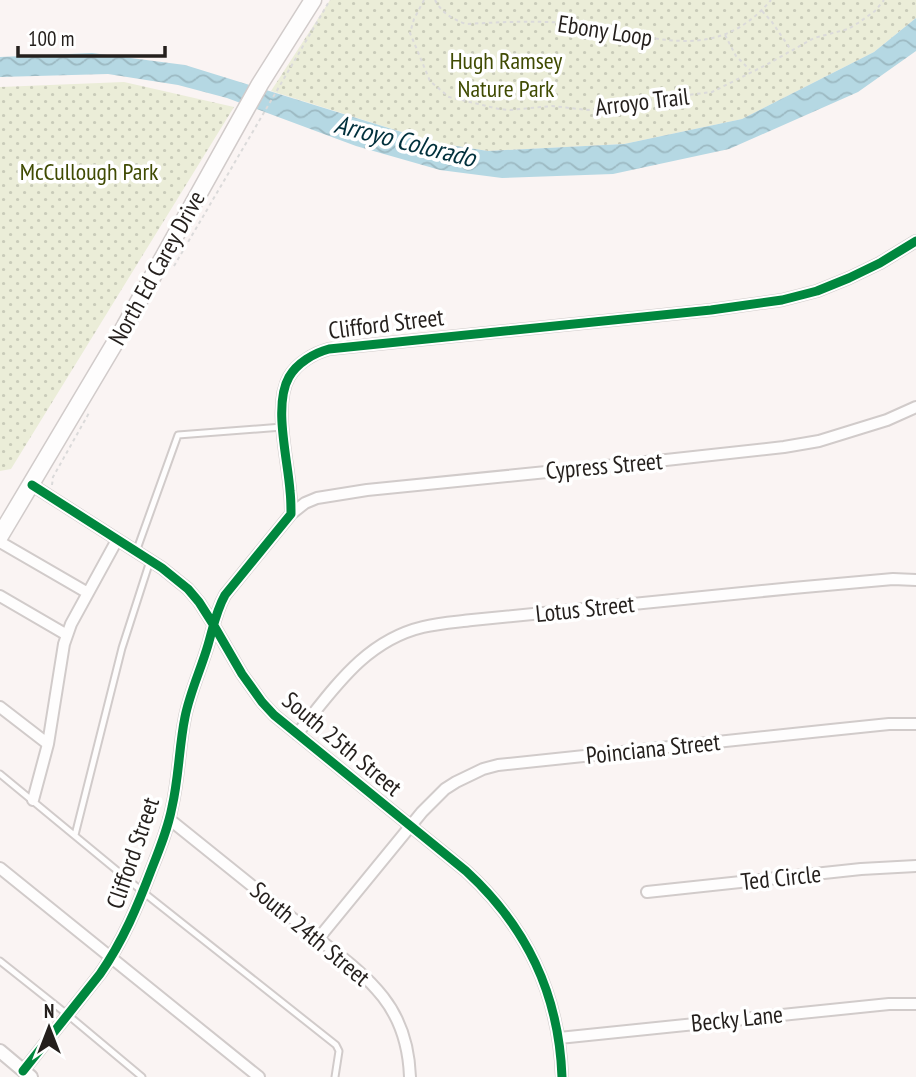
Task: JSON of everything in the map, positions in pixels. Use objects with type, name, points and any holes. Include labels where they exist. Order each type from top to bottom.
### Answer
[{"type":"main road","name":"North Ed Carey Drive","points":[[0,536],[125,326],[260,84],[313,0]]},
{"type":"street","name":"Clifford Street","points":[[27,1074],[111,958],[143,892],[169,819],[184,719],[213,624],[225,595],[291,514],[283,397],[290,374],[307,358],[329,349],[782,300],[817,291],[849,278],[914,246]]},
{"type":"street","name":"Cypress Street","points":[[291,514],[317,498],[367,489],[796,445],[819,441],[887,420],[916,407]]},
{"type":"street","name":"South 25th Street","points":[[32,485],[162,568],[188,589],[213,624],[242,674],[274,715],[487,891],[527,946],[543,981],[555,1016],[562,1077]]},
{"type":"street","points":[[33,800],[48,744],[64,644],[71,624],[117,540]]},
{"type":"street","points":[[0,542],[88,593]]},
{"type":"street","name":"Lotus Street","points":[[296,734],[342,678],[367,654],[392,638],[423,627],[793,588],[893,579],[916,580]]},
{"type":"street","points":[[0,596],[67,635]]},
{"type":"street","points":[[0,707],[48,744]]},
{"type":"street","name":"Poinciana Street","points":[[318,939],[422,811],[445,789],[483,769],[498,765],[843,729],[916,724]]},
{"type":"street","name":"South 24th Street","points":[[169,819],[364,976],[384,998],[404,1035],[410,1077]]},
{"type":"street","name":"Ted Circle","points":[[646,892],[861,869],[916,866]]},
{"type":"street","points":[[0,868],[259,1077]]},
{"type":"street","name":"Becky Lane","points":[[559,1038],[889,1004],[916,1004]]},
{"type":"street","points":[[0,1051],[27,1074]]},
{"type":"lane","points":[[136,552],[178,435],[283,427]]},
{"type":"lane","points":[[75,835],[122,648],[150,561]]},
{"type":"lane","points":[[0,774],[336,1045],[339,1051],[335,1077]]},
{"type":"lane","points":[[1,964],[68,1015],[142,1077]]},
{"type":"path","points":[[171,272],[330,0]]},
{"type":"path","points":[[762,10],[791,51]]},
{"type":"path","points":[[724,34],[736,56],[751,71]]},
{"type":"path","points":[[50,497],[53,478],[93,406]]},
{"type":"green space","name":"Hugh Ramsey Nature Park","points":[[330,0],[916,0],[916,18],[874,52],[742,119],[624,144],[488,151],[437,143],[271,91]]},
{"type":"green space","name":"McCullough Park","points":[[124,82],[234,107],[11,469],[0,471],[0,87]]},
{"type":"water","name":"Arroyo Colorado","points":[[916,18],[916,51],[858,92],[729,149],[613,174],[502,178],[440,170],[356,146],[227,98],[178,85],[108,74],[0,77],[0,57],[92,53],[185,65],[437,143],[488,151],[624,144],[742,119],[874,52]]},
{"type":"cycle path","points":[[23,1071],[100,974],[116,949],[158,853],[174,796],[187,708],[219,607],[225,595],[291,514],[282,402],[289,377],[301,363],[329,349],[711,310],[782,300],[817,291],[849,278],[916,241]]},
{"type":"cycle path","points":[[32,485],[162,568],[188,589],[213,624],[242,674],[274,715],[466,871],[488,893],[506,915],[536,964],[554,1018],[562,1077]]}]
